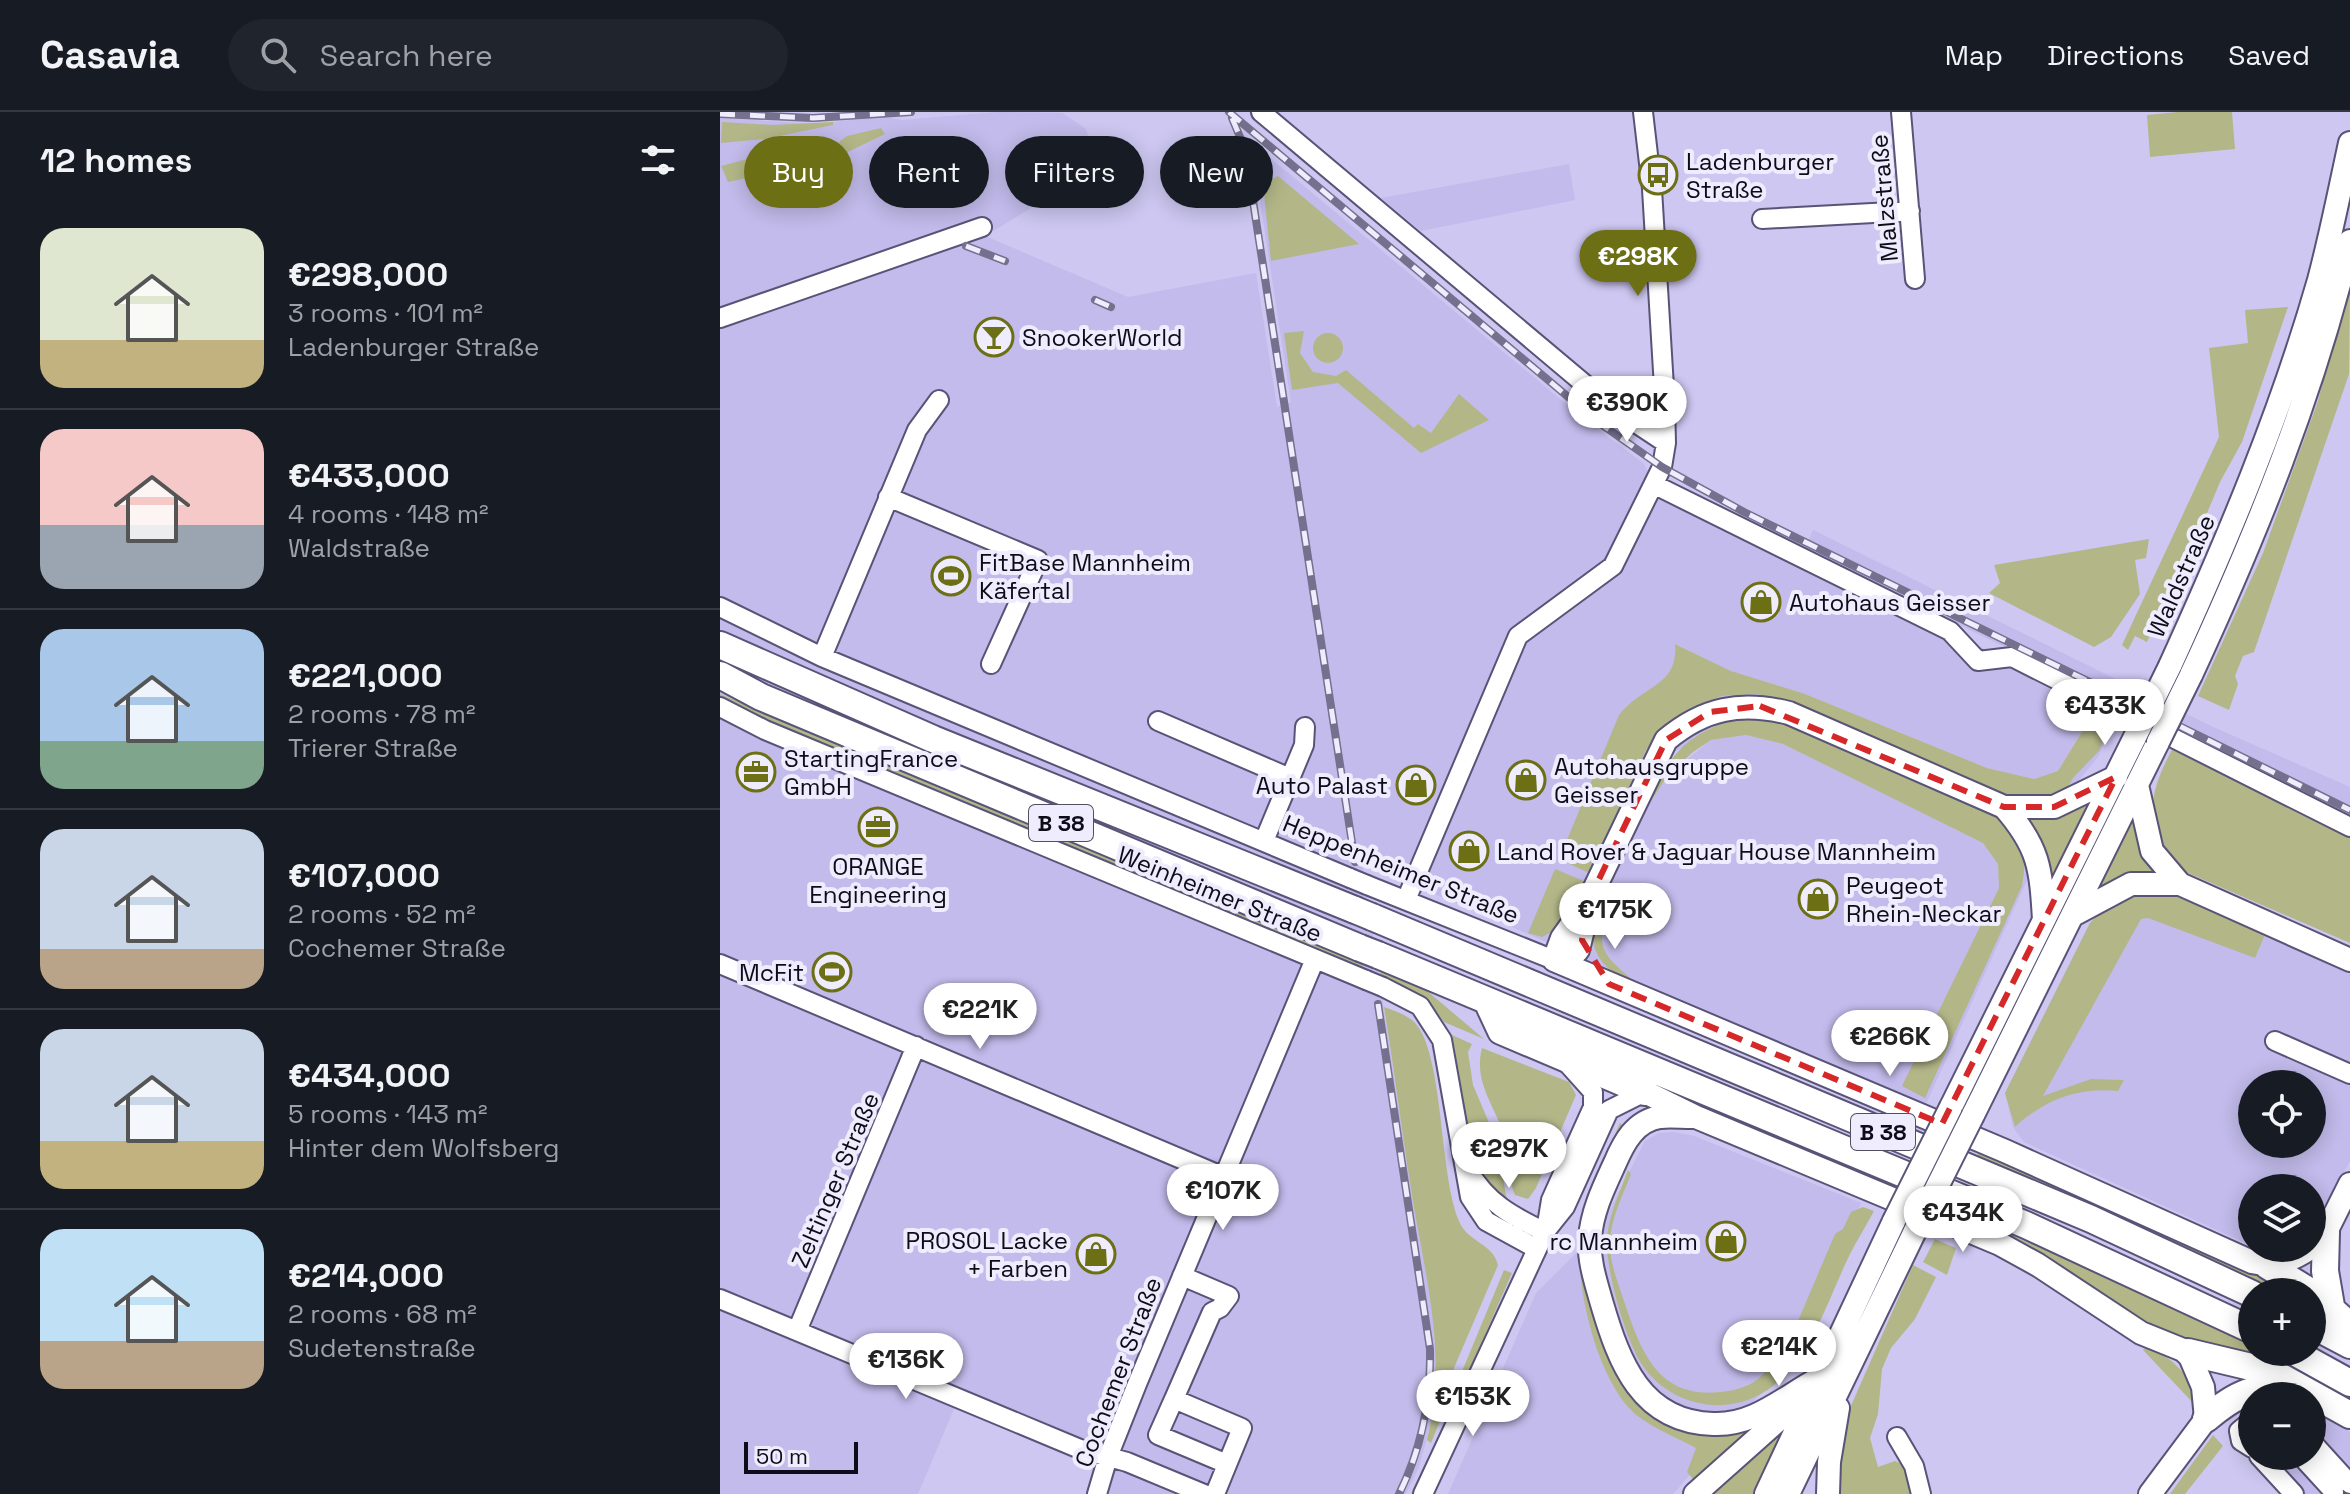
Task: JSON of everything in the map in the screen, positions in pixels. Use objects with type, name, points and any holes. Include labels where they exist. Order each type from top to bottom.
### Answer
[{"type":"highway","name":"B 38","points":[[720,645],[933,739],[1364,914],[2091,1219],[2238,1287]]},
{"type":"highway","name":"B 38","points":[[720,675],[761,697],[1369,952],[1494,1008],[2026,1225],[2238,1323]]},
{"type":"highway","points":[[1494,1008],[1501,1031],[1645,1092]]},
{"type":"highway","points":[[2268,1266],[2283,1278]]},
{"type":"highway","points":[[2326,1310],[2350,1326]]},
{"type":"highway","points":[[2326,1316],[2350,1345]]},
{"type":"highway","points":[[2188,1352],[2272,1372],[2291,1382]]},
{"type":"highway","points":[[2319,1366],[2350,1383]]},
{"type":"highway","points":[[2206,1419],[2238,1395]]},
{"type":"highway","points":[[2326,1401],[2350,1415]]},
{"type":"main road","name":"Waldstraße","points":[[1766,1494],[1894,1221],[2044,921],[2127,781],[2158,742],[2180,671],[2283,391],[2319,279],[2350,143]]},
{"type":"main road","name":"Waldstraße","points":[[1788,1494],[2072,915],[2127,781],[2135,737],[2180,671],[2245,559],[2291,440],[2350,241]]},
{"type":"main road","points":[[1559,962],[1562,938],[1595,888],[1666,740],[1685,724],[1710,712],[1734,706],[1760,706],[1789,713],[2004,807],[2054,807],[2127,781],[2152,851],[2180,884]]},
{"type":"main road","points":[[2004,807],[2035,849],[2041,871],[2044,921]]},
{"type":"main road","points":[[2072,915],[2131,884],[2180,884],[2336,951],[2350,960]]},
{"type":"main road","points":[[1559,962],[1578,950],[1595,888]]},
{"type":"main road","points":[[1582,940],[1609,984]]},
{"type":"main road","name":"Heppenheimer Straße","points":[[1559,962],[2268,1266]]},
{"type":"main road","points":[[1645,1092],[1696,1117],[2000,1244],[2038,1265],[2108,1314],[2188,1352],[2203,1387],[2206,1419],[2150,1494]]},
{"type":"main road","points":[[1696,1117],[1658,1117],[1627,1136],[1597,1203],[1589,1240],[1594,1274],[1615,1349],[1629,1378],[1651,1401],[1680,1417],[1712,1424],[1742,1421],[1765,1412],[1818,1379]]},
{"type":"main road","points":[[2326,1225],[2350,1184]]},
{"type":"main road","points":[[2268,1266],[2282,1262]]},
{"type":"main road","points":[[1695,1494],[1786,1414],[1818,1379]]},
{"type":"main road","points":[[1828,1494],[1829,1462],[1842,1383]]},
{"type":"street","points":[[1261,112],[1613,408],[1666,443]]},
{"type":"street","points":[[1406,900],[1512,631],[1613,566],[1655,485],[1666,443],[1654,211],[1643,112]]},
{"type":"street","name":"Malzstraße","points":[[1901,112],[1915,279]]},
{"type":"street","points":[[1762,219],[1910,211]]},
{"type":"street","points":[[723,317],[982,227]]},
{"type":"street","points":[[822,657],[917,430],[939,400]]},
{"type":"street","points":[[1655,485],[1950,631],[1978,661],[2012,657],[2350,827]]},
{"type":"street","points":[[888,497],[1038,560],[991,664]]},
{"type":"street","name":"Heppenheimer Straße","points":[[720,607],[822,657],[1559,962]]},
{"type":"street","name":"Weinheimer Straße","points":[[720,707],[765,730],[1374,983],[1420,1006],[1442,1040],[1462,1159],[1480,1190],[1498,1208],[1541,1240]]},
{"type":"street","points":[[1158,721],[1290,778]]},
{"type":"street","points":[[1264,841],[1304,745],[1305,727]]},
{"type":"street","name":"Cochemer Straße","points":[[1097,1494],[1108,1457],[1315,959]]},
{"type":"street","points":[[720,964],[1224,1177]]},
{"type":"street","points":[[2275,1041],[2350,1074]]},
{"type":"street","name":"Zeltinger Straße","points":[[797,1331],[916,1046]]},
{"type":"street","points":[[1423,1494],[1541,1240],[1551,1200],[1593,1107],[1593,1092],[1560,1055]]},
{"type":"street","points":[[1541,1240],[1565,1207],[1609,1110],[1645,1092]]},
{"type":"street","points":[[1182,1276],[1229,1296],[1212,1312],[1158,1435],[1227,1464]]},
{"type":"street","points":[[720,1299],[1080,1449],[1204,1494]]},
{"type":"street","points":[[1174,1399],[1242,1428],[1215,1494]]},
{"type":"street","points":[[1897,1437],[1914,1466],[1921,1494]]},
{"type":"street","points":[[2326,1463],[2342,1488]]},
{"type":"street","points":[[2272,1470],[2294,1494]]},
{"type":"street","points":[[2319,1470],[2342,1488]]},
{"type":"highlighted area","points":[[1760,706],[2004,807],[2054,807],[2116,777],[1942,1124],[1609,984],[1582,940],[1589,900],[1666,740],[1710,712]]},
{"type":"shaded area","points":[[998,112],[1062,113],[1085,128],[1089,136],[1005,136],[1005,208],[1031,208],[985,236],[1128,297],[1256,273],[1277,407],[1291,402],[1261,208],[1273,208],[1273,160],[1578,414],[1643,463],[1659,492],[2119,714],[2098,757],[2064,798],[1926,1104],[1362,863],[1414,1208],[1432,1299],[1437,1375],[1434,1411],[1419,1467],[1406,1494],[1107,1494],[1114,1461],[961,1392],[918,1494],[720,1494],[720,118],[815,124],[882,117],[902,120]],"holes":[[[1676,644],[1733,672],[1805,694],[1987,768],[2034,779],[2058,771],[2096,709],[2099,751],[2073,778],[2064,794],[2033,800],[2000,793],[1810,711],[1757,694],[1722,696],[1688,709],[1665,726],[1646,750],[1589,873],[1626,706],[1665,679],[1676,662]],[[1738,717],[2027,860],[2022,886],[2010,909],[1999,888],[1998,864],[1983,843],[1783,744],[1746,735],[1711,740],[1668,775],[1652,799],[1672,753]]]},
{"type":"shaded area","points":[[1569,164],[1575,200],[1421,231],[1381,198]]},
{"type":"shaded area","points":[[1813,530],[2213,727],[2350,787],[2350,817],[1805,549]]},
{"type":"shaded area","points":[[2172,892],[2350,970],[2350,1161],[2326,1205],[2326,1174],[2238,1174],[2238,1240],[2024,1142],[2013,1127],[2005,1093],[2090,923]]},
{"type":"shaded area","points":[[1659,1133],[1694,1136],[1861,1203],[1789,1361],[1673,1494],[1448,1494],[1536,1293],[1600,1229],[1645,1141]]},
{"type":"shaded area","points":[[2326,1418],[2350,1432],[2350,1494],[2287,1494],[2266,1470],[2326,1470]]},
{"type":"green space","points":[[2232,112],[2235,149],[2150,157],[2147,115]]},
{"type":"green space","points":[[722,122],[773,125],[833,122],[833,125],[780,136],[744,136],[744,141],[721,143]]},
{"type":"green space","points":[[881,128],[885,134],[869,136],[869,142],[853,149],[853,136],[847,136]]},
{"type":"green space","points":[[744,160],[744,178],[728,182],[721,166]]},
{"type":"green space","points":[[1278,176],[1359,244],[1271,261],[1265,208],[1273,208],[1273,179]]},
{"type":"green space","points":[[2350,278],[2349,374],[2254,652],[2243,656],[2235,676],[2238,684],[2229,710],[2198,696],[2263,553],[2318,401]]},
{"type":"green space","points":[[2288,307],[2242,442],[2220,482],[2159,628],[2154,626],[2147,642],[2135,636],[2128,650],[2122,645],[2219,437],[2209,348],[2248,343],[2245,310]]},
{"type":"green space","points":[[1304,331],[1300,353],[1313,372],[1336,376],[1346,370],[1414,428],[1418,424],[1431,433],[1459,394],[1489,420],[1421,453],[1338,383],[1292,390],[1284,333]]},
{"type":"green space","points":[[1328,333],[1334,334],[1342,342],[1342,354],[1334,362],[1328,363],[1322,362],[1314,354],[1313,348],[1314,342],[1322,334]]},
{"type":"green space","points":[[2149,539],[2146,558],[2135,560],[2140,594],[2111,637],[2094,647],[1989,593],[2000,583],[1994,565]]},
{"type":"green space","points":[[1675,644],[1731,671],[1805,694],[1987,768],[2034,779],[2058,771],[2096,709],[2113,719],[2099,751],[2073,778],[2064,794],[2033,800],[2000,793],[1810,711],[1757,694],[1722,696],[1688,709],[1665,726],[1646,750],[1589,873],[1559,859],[1619,715],[1665,678],[1675,658]]},
{"type":"green space","points":[[720,694],[1363,964],[1364,971],[743,711],[720,700]]},
{"type":"green space","points":[[1738,717],[1783,723],[1998,817],[2022,848],[2025,864],[2022,886],[1925,1098],[1902,1086],[1999,888],[1998,864],[1983,843],[1783,744],[1746,735],[1711,740],[1693,752],[1668,775],[1651,801],[1650,795],[1667,765],[1684,746],[1706,731]]},
{"type":"green space","points":[[2181,734],[2350,818],[2350,943],[2188,873],[2171,857],[2154,824],[2153,807],[2161,772]]},
{"type":"green space","points":[[2095,798],[2051,887],[2019,814]]},
{"type":"green space","points":[[2137,807],[2159,875],[2094,894]]},
{"type":"green space","points":[[1555,869],[1586,882],[1575,907],[1558,927],[1542,937],[1528,933]]},
{"type":"green space","points":[[1608,892],[1615,899],[1603,930],[1604,948],[1613,962],[1640,987],[1610,969],[1595,948],[1594,922]]},
{"type":"green space","points":[[2172,892],[2267,930],[2255,958],[2148,918],[2141,919],[2043,1096],[2091,1079],[2124,1080],[2118,1091],[2089,1091],[2062,1097],[2038,1109],[2015,1127],[2005,1093],[2090,923],[2117,899]]},
{"type":"green space","points":[[1380,971],[1426,990],[1484,1039],[1444,1022],[1430,1003],[1381,977]]},
{"type":"green space","points":[[1384,1007],[1413,1021],[1425,1040],[1432,1062],[1448,1175],[1459,1221],[1468,1234],[1491,1252],[1498,1265],[1454,1368],[1448,1401],[1431,1443],[1427,1440],[1433,1411],[1435,1352],[1430,1295]]},
{"type":"green space","points":[[1452,1035],[1472,1044],[1468,1052],[1473,1085],[1498,1144],[1506,1196],[1514,1209],[1483,1182],[1474,1161]]},
{"type":"green space","points":[[1482,1048],[1569,1082],[1576,1095],[1536,1188],[1528,1199],[1515,1195],[1512,1187],[1507,1143],[1480,1072]]},
{"type":"green space","points":[[1623,1070],[2137,1289],[2238,1338],[2238,1362],[2179,1340],[1620,1076]]},
{"type":"green space","points":[[1620,1123],[1627,1129],[1585,1226],[1639,1400],[1762,1425],[1696,1483],[1687,1472],[1696,1448],[1651,1425],[1628,1407],[1603,1366],[1586,1312],[1579,1256],[1584,1208]]},
{"type":"green space","points":[[1980,1150],[2279,1278],[2248,1278],[2185,1247],[1977,1156]]},
{"type":"green space","points":[[1628,1170],[1631,1174],[1612,1227],[1610,1252],[1632,1324],[1639,1342],[1658,1372],[1671,1383],[1705,1393],[1742,1388],[1759,1378],[1771,1362],[1781,1361],[1835,1234],[1843,1229],[1851,1212],[1863,1207],[1874,1211],[1850,1254],[1816,1330],[1793,1365],[1764,1392],[1731,1404],[1697,1403],[1665,1388],[1641,1363],[1618,1306],[1607,1246],[1611,1217]]},
{"type":"green space","points":[[1935,1239],[1956,1248],[1947,1275],[1923,1262]]},
{"type":"green space","points":[[1913,1265],[1936,1277],[1915,1319],[1891,1348],[1882,1369],[1878,1414],[1870,1438],[1878,1467],[1895,1461],[1910,1468],[1916,1494],[1835,1494],[1839,1433]]},
{"type":"green space","points":[[1504,1270],[1512,1273],[1462,1387],[1463,1369]]},
{"type":"green space","points":[[2149,1346],[2166,1357],[2186,1377],[2195,1405],[2143,1350]]},
{"type":"green space","points":[[2248,1366],[2297,1366],[2324,1382],[2291,1382]]},
{"type":"green space","points":[[2326,1383],[2350,1398],[2350,1404],[2326,1395]]},
{"type":"green space","points":[[1795,1414],[1757,1494],[1703,1494]]},
{"type":"green space","points":[[2213,1435],[2223,1446],[2185,1494],[2170,1494]]},
{"type":"railway","points":[[720,114],[813,118],[911,112]]},
{"type":"railway","points":[[1229,112],[1598,422],[1662,467],[1744,512],[2350,810]]},
{"type":"railway","points":[[1232,118],[1245,149],[1355,862]]},
{"type":"railway","points":[[966,246],[1005,261]]},
{"type":"railway","points":[[1095,300],[1111,307]]},
{"type":"railway","points":[[1378,1004],[1430,1349],[1424,1423],[1414,1459],[1399,1494]]},
{"type":"place","name":"Ladenburger Straße","points":[[1658,175]]},
{"type":"place","name":"SnookerWorld","points":[[994,337]]},
{"type":"place","name":"FitBase Mannheim Käfertal","points":[[951,576]]},
{"type":"place","name":"Autohaus Geisser","points":[[1761,602]]},
{"type":"place","name":"StartingFrance GmbH","points":[[756,772]]},
{"type":"place","name":"Autohausgruppe Geisser","points":[[1526,780]]},
{"type":"place","name":"Auto Palast","points":[[1416,785]]},
{"type":"place","name":"ORANGE Engineering","points":[[878,827]]},
{"type":"place","name":"Land Rover & Jaguar House Mannheim","points":[[1469,851]]},
{"type":"place","name":"Peugeot Rhein-Neckar","points":[[1818,899]]},
{"type":"place","name":"McFit","points":[[832,972]]},
{"type":"place","name":"rc Mannheim","points":[[1726,1241]]},
{"type":"place","name":"PROSOL Lacke + Farben","points":[[1096,1254]]}]
